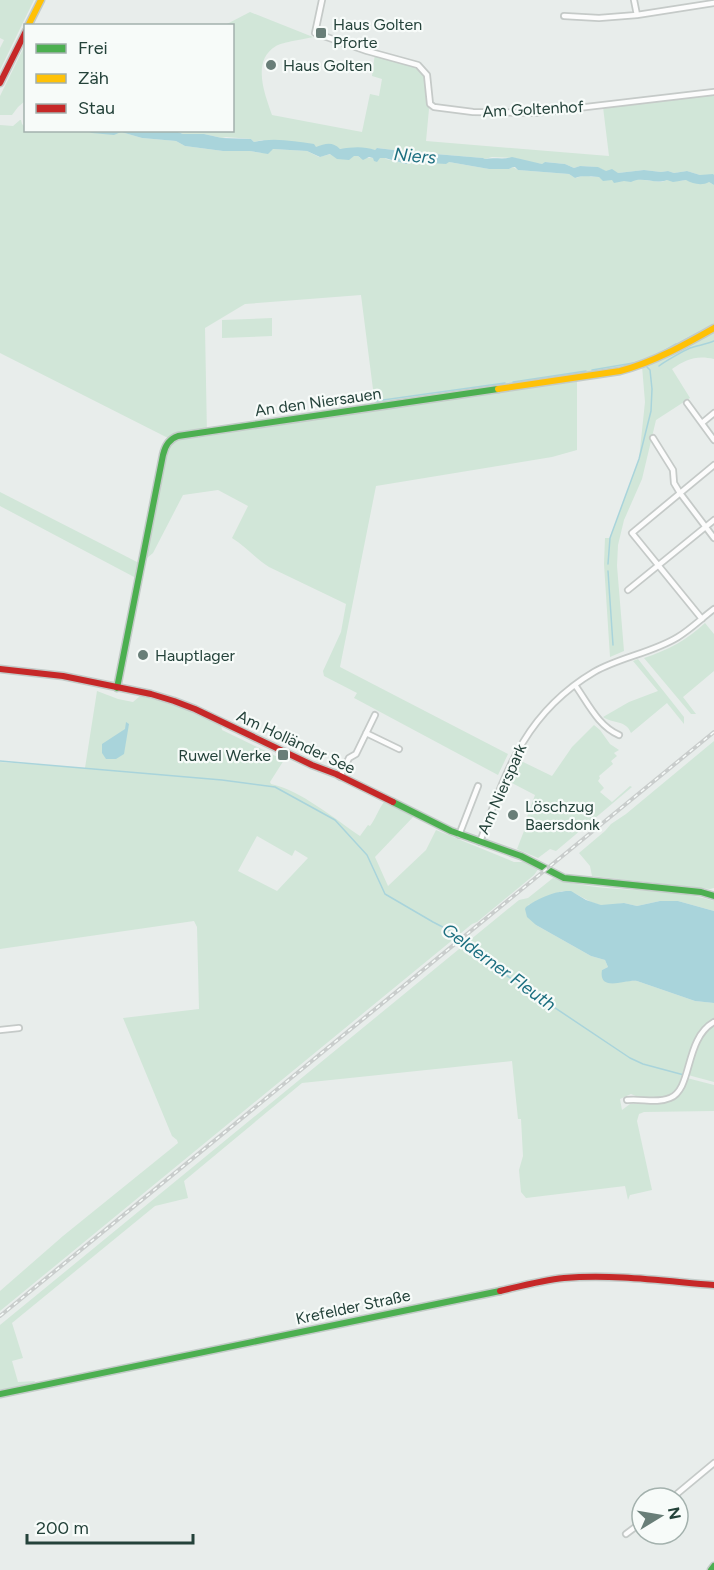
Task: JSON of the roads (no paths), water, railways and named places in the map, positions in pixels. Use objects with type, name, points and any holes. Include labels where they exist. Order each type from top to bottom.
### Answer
[{"type":"street","points":[[29,24],[41,0]]},
{"type":"street","name":"Am Goltenhof","points":[[322,0],[315,33],[418,65],[427,75],[430,104],[434,107],[473,112],[535,112],[714,92]]},
{"type":"street","points":[[634,0],[637,15]]},
{"type":"street","points":[[564,16],[599,18],[637,15],[714,3]]},
{"type":"street","points":[[0,83],[24,35]]},
{"type":"street","name":"An den Niersauen","points":[[117,688],[165,445],[172,438],[620,371],[654,361],[714,328]]},
{"type":"street","points":[[687,403],[714,440]]},
{"type":"street","points":[[702,423],[714,413]]},
{"type":"street","points":[[653,438],[673,470],[674,483],[680,493],[714,538]]},
{"type":"street","points":[[702,619],[632,533],[714,465]]},
{"type":"street","points":[[628,590],[714,520]]},
{"type":"street","name":"Am Nierspark","points":[[480,842],[508,768],[536,721],[549,708],[594,672],[677,638],[714,609]]},
{"type":"street","name":"Am Holländer See","points":[[0,669],[63,676],[151,694],[195,709],[459,835],[526,858],[567,879],[701,892],[714,896]]},
{"type":"street","points":[[575,685],[603,724],[619,735]]},
{"type":"street","points":[[340,777],[349,758],[356,754],[375,715]]},
{"type":"street","points":[[366,733],[399,749]]},
{"type":"street","points":[[459,835],[478,786]]},
{"type":"street","points":[[627,1100],[646,1102],[669,1099],[676,1095],[682,1087],[691,1054],[699,1036],[714,1022]]},
{"type":"street","points":[[0,1030],[19,1028]]},
{"type":"street","name":"Krefelder Straße","points":[[0,1394],[561,1278],[613,1276],[714,1285]]},
{"type":"street","points":[[686,1486],[714,1463]]},
{"type":"street","points":[[626,1534],[630,1531]]},
{"type":"street","points":[[711,1570],[714,1566]]},
{"type":"water","points":[[90,132],[121,132],[114,135]]},
{"type":"water","name":"Niers","points":[[121,132],[178,132],[251,139],[254,142],[284,140],[314,144],[316,147],[328,144],[340,149],[358,147],[375,150],[377,148],[402,151],[406,154],[418,151],[430,156],[435,154],[485,159],[512,157],[542,164],[545,162],[565,164],[574,168],[598,167],[606,171],[612,169],[618,173],[644,170],[674,173],[687,171],[700,175],[713,174],[714,185],[709,182],[698,184],[686,180],[658,182],[635,180],[614,183],[612,180],[603,181],[599,177],[575,178],[569,174],[518,170],[515,167],[489,169],[449,162],[446,164],[414,162],[406,164],[385,158],[380,158],[377,162],[373,158],[363,160],[358,156],[349,160],[337,159],[330,154],[320,157],[307,151],[273,149],[268,154],[223,151],[185,146],[176,141],[142,138]]},
{"type":"water","points":[[126,722],[129,724],[124,754],[116,759],[106,759],[102,753],[102,744],[125,729]]},
{"type":"water","points":[[571,891],[586,900],[601,905],[624,903],[637,906],[660,901],[678,901],[714,911],[714,1003],[695,1001],[637,981],[608,983],[602,977],[602,970],[608,967],[605,960],[591,956],[536,925],[527,917],[525,909],[530,904],[550,894]]},
{"type":"waterway","points":[[681,342],[700,332]]},
{"type":"waterway","points":[[659,366],[690,348],[714,341]]},
{"type":"waterway","points":[[659,354],[676,344]]},
{"type":"waterway","points":[[592,370],[639,362]]},
{"type":"waterway","points":[[608,564],[610,538],[639,459],[651,411],[652,389],[650,370],[647,367]]},
{"type":"waterway","points":[[513,382],[586,371]]},
{"type":"waterway","points":[[376,401],[505,383]]},
{"type":"waterway","points":[[608,571],[613,645]]},
{"type":"waterway","name":"Gelderner Fleuth","points":[[0,761],[222,780],[275,787],[335,820],[367,855],[385,894],[460,936],[473,953],[630,1058],[643,1064],[684,1075]]},
{"type":"railway","points":[[0,1316],[714,732]]},
{"type":"place","name":"Haus Golten Pforte","points":[[321,33]]},
{"type":"place","name":"Haus Golten","points":[[271,65]]},
{"type":"place","name":"Hauptlager","points":[[143,655]]},
{"type":"place","name":"Ruwel Werke","points":[[283,755]]},
{"type":"place","name":"Löschzug Baersdonk","points":[[513,815]]}]
